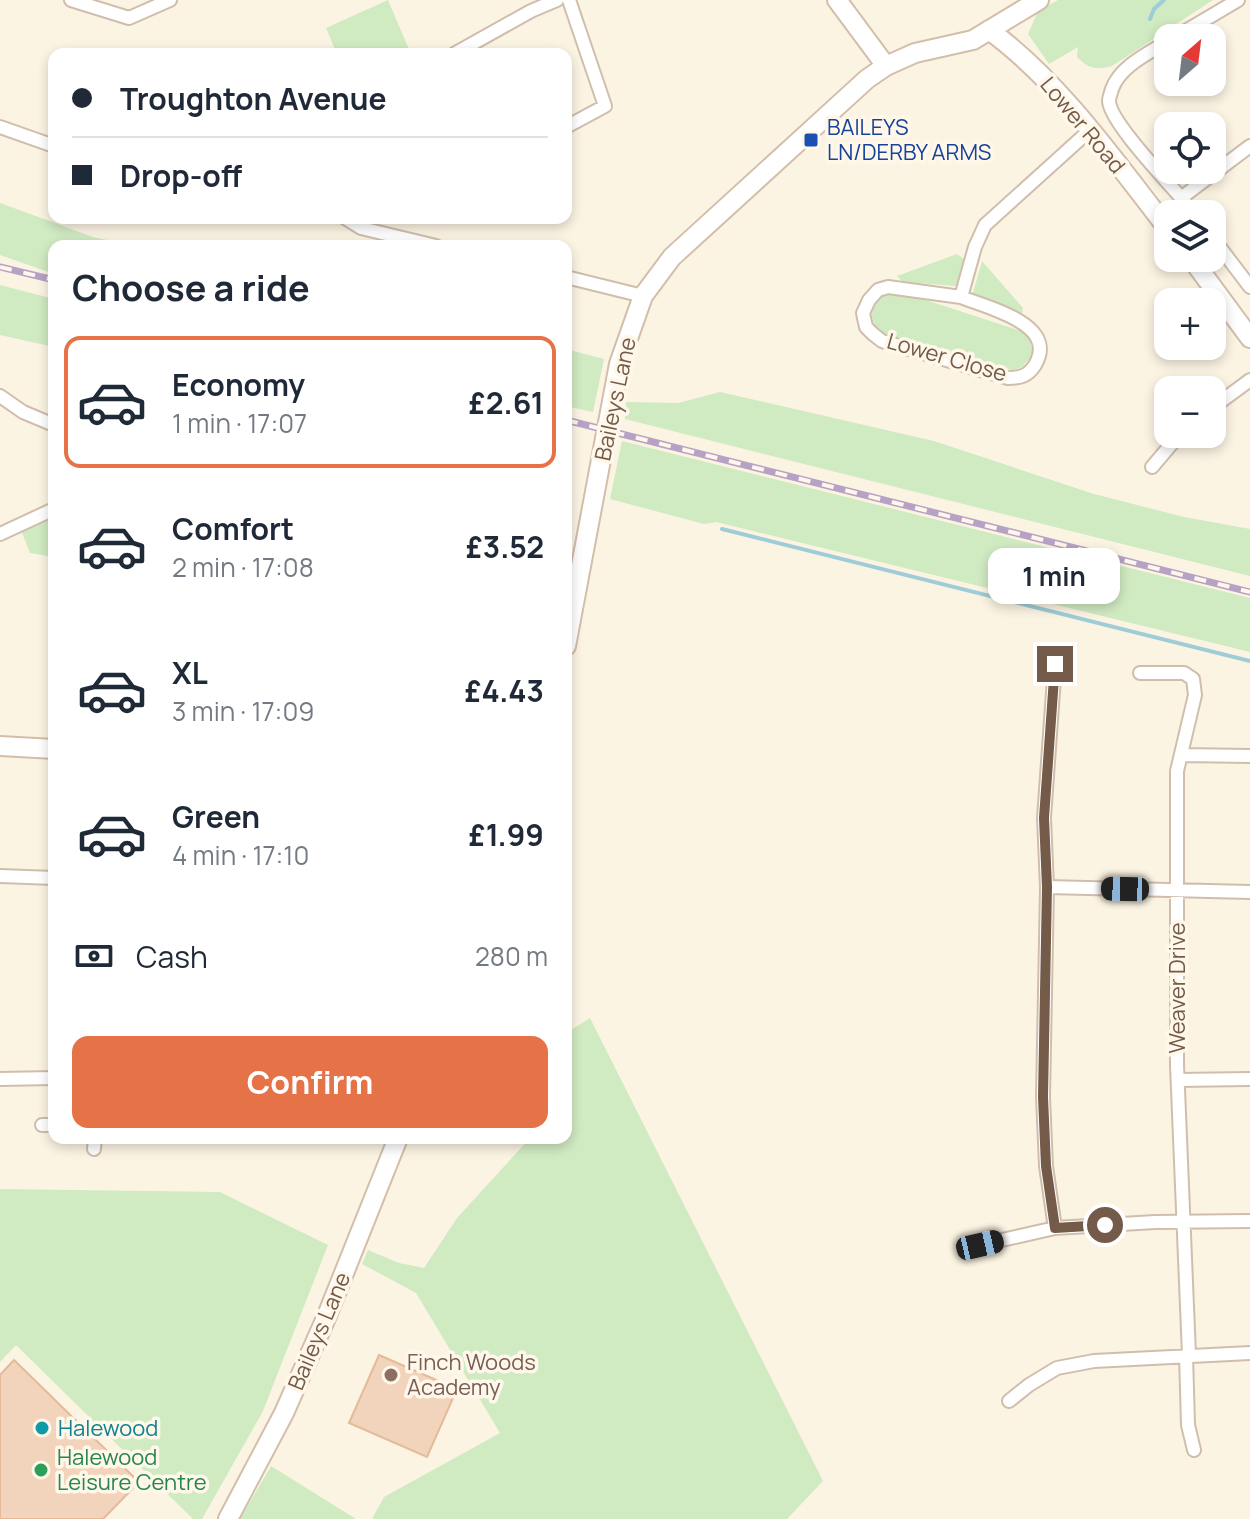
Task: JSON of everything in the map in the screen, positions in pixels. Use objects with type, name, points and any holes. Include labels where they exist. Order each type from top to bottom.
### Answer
[{"type":"street","points":[[71,0],[129,18],[170,0]]},
{"type":"street","points":[[463,48],[528,5],[557,0]]},
{"type":"street","points":[[569,0],[605,106],[572,124]]},
{"type":"street","points":[[837,0],[886,66]]},
{"type":"street","name":"Baileys Lane","points":[[572,614],[616,379],[643,296],[672,257],[839,102],[886,66],[915,53],[963,43],[1039,0]]},
{"type":"street","points":[[1198,24],[1238,0]]},
{"type":"street","name":"Lower Road","points":[[989,30],[1026,59],[1154,212]]},
{"type":"street","points":[[1154,50],[1121,75],[1112,87],[1109,102],[1117,121],[1181,198],[1250,146]]},
{"type":"street","points":[[0,127],[48,144]]},
{"type":"street","points":[[961,297],[975,247],[985,225],[1089,131]]},
{"type":"street","points":[[355,224],[411,240]]},
{"type":"street","points":[[1226,255],[1250,287]]},
{"type":"street","points":[[1201,272],[1250,338]]},
{"type":"street","points":[[572,278],[643,296]]},
{"type":"street","name":"Lower Close","points":[[888,287],[961,297],[1025,324],[1036,333],[1041,342],[1039,354],[1028,373],[1020,378],[1008,378],[882,341],[866,327],[863,313],[878,290],[888,287]]},
{"type":"street","points":[[1226,398],[1250,380]]},
{"type":"street","points":[[0,396],[23,412],[48,422]]},
{"type":"street","points":[[1152,467],[1168,448]]},
{"type":"street","points":[[0,534],[48,512]]},
{"type":"street","points":[[1055,664],[1044,818],[1047,887],[1043,1097],[1046,1166],[1055,1228]]},
{"type":"street","name":"Weaver Drive","points":[[1140,673],[1184,673],[1193,679],[1195,695],[1177,771],[1178,1080],[1188,1425],[1194,1450]]},
{"type":"street","points":[[0,746],[48,749]]},
{"type":"street","points":[[1181,755],[1250,756]]},
{"type":"street","points":[[0,876],[48,878]]},
{"type":"street","points":[[1047,887],[1250,892]]},
{"type":"street","points":[[0,1079],[48,1078]]},
{"type":"street","points":[[1178,1080],[1250,1079]]},
{"type":"street","name":"Baileys Lane","points":[[228,1519],[284,1413],[396,1144]]},
{"type":"street","points":[[980,1245],[1055,1228],[1250,1221]]},
{"type":"street","points":[[1009,1401],[1057,1368],[1094,1361],[1250,1353]]},
{"type":"green space","points":[[388,0],[408,48],[334,48],[326,28]]},
{"type":"green space","points":[[1058,0],[1213,0],[1176,24],[1154,24],[1154,39],[1112,66],[1097,68],[1077,57],[1078,47],[1049,64],[1028,34],[1038,11]]},
{"type":"green space","points":[[0,203],[48,221],[48,224],[57,224],[107,240],[48,240],[48,272],[0,255]]},
{"type":"green space","points":[[957,254],[964,259],[956,286],[903,282],[897,276]]},
{"type":"green space","points":[[982,261],[1023,308],[1022,314],[973,293]]},
{"type":"green space","points":[[0,285],[48,297],[48,346],[0,335]]},
{"type":"green space","points":[[898,291],[1027,333],[1034,354],[1022,367],[1013,370],[883,333],[875,324],[873,310],[882,295]]},
{"type":"green space","points":[[572,351],[604,359],[593,412],[572,407]]},
{"type":"green space","points":[[720,392],[934,441],[1094,494],[1184,517],[1250,529],[1250,576],[625,419],[626,402],[678,403]]},
{"type":"green space","points":[[622,441],[1250,598],[1250,652],[716,522],[704,524],[610,499]]},
{"type":"green space","points":[[48,515],[48,556],[30,553],[19,525]]},
{"type":"green space","points":[[590,1018],[823,1481],[787,1519],[372,1519],[384,1497],[500,1433],[416,1293],[362,1264],[368,1250],[399,1263],[424,1268],[457,1218],[525,1144],[572,1144],[572,1029]]},
{"type":"green space","points":[[0,1189],[220,1192],[328,1245],[263,1411],[202,1519],[193,1519],[16,1345],[0,1362]]},
{"type":"green space","points":[[271,1466],[356,1519],[240,1519]]},
{"type":"building","points":[[379,1355],[457,1389],[427,1457],[349,1423]]},
{"type":"building","name":"Halewood","points":[[14,1360],[139,1482],[103,1519],[0,1519],[0,1375]]},
{"type":"waterway","points":[[1150,19],[1154,9],[1164,0]]},
{"type":"waterway","points":[[722,529],[1250,661]]},
{"type":"railway","points":[[0,267],[48,279]]},
{"type":"railway","points":[[572,422],[1250,592]]},
{"type":"place","name":"BAILEYS LN/DERBY ARMS","points":[[811,140]]},
{"type":"place","name":"Finch Woods Academy","points":[[391,1375]]},
{"type":"place","name":"Halewood","points":[[42,1428]]},
{"type":"place","name":"Halewood Leisure Centre","points":[[41,1470]]},
{"type":"route","points":[[1055,664],[1044,818],[1047,887],[1043,1097],[1046,1166],[1055,1228],[1105,1225]]}]
